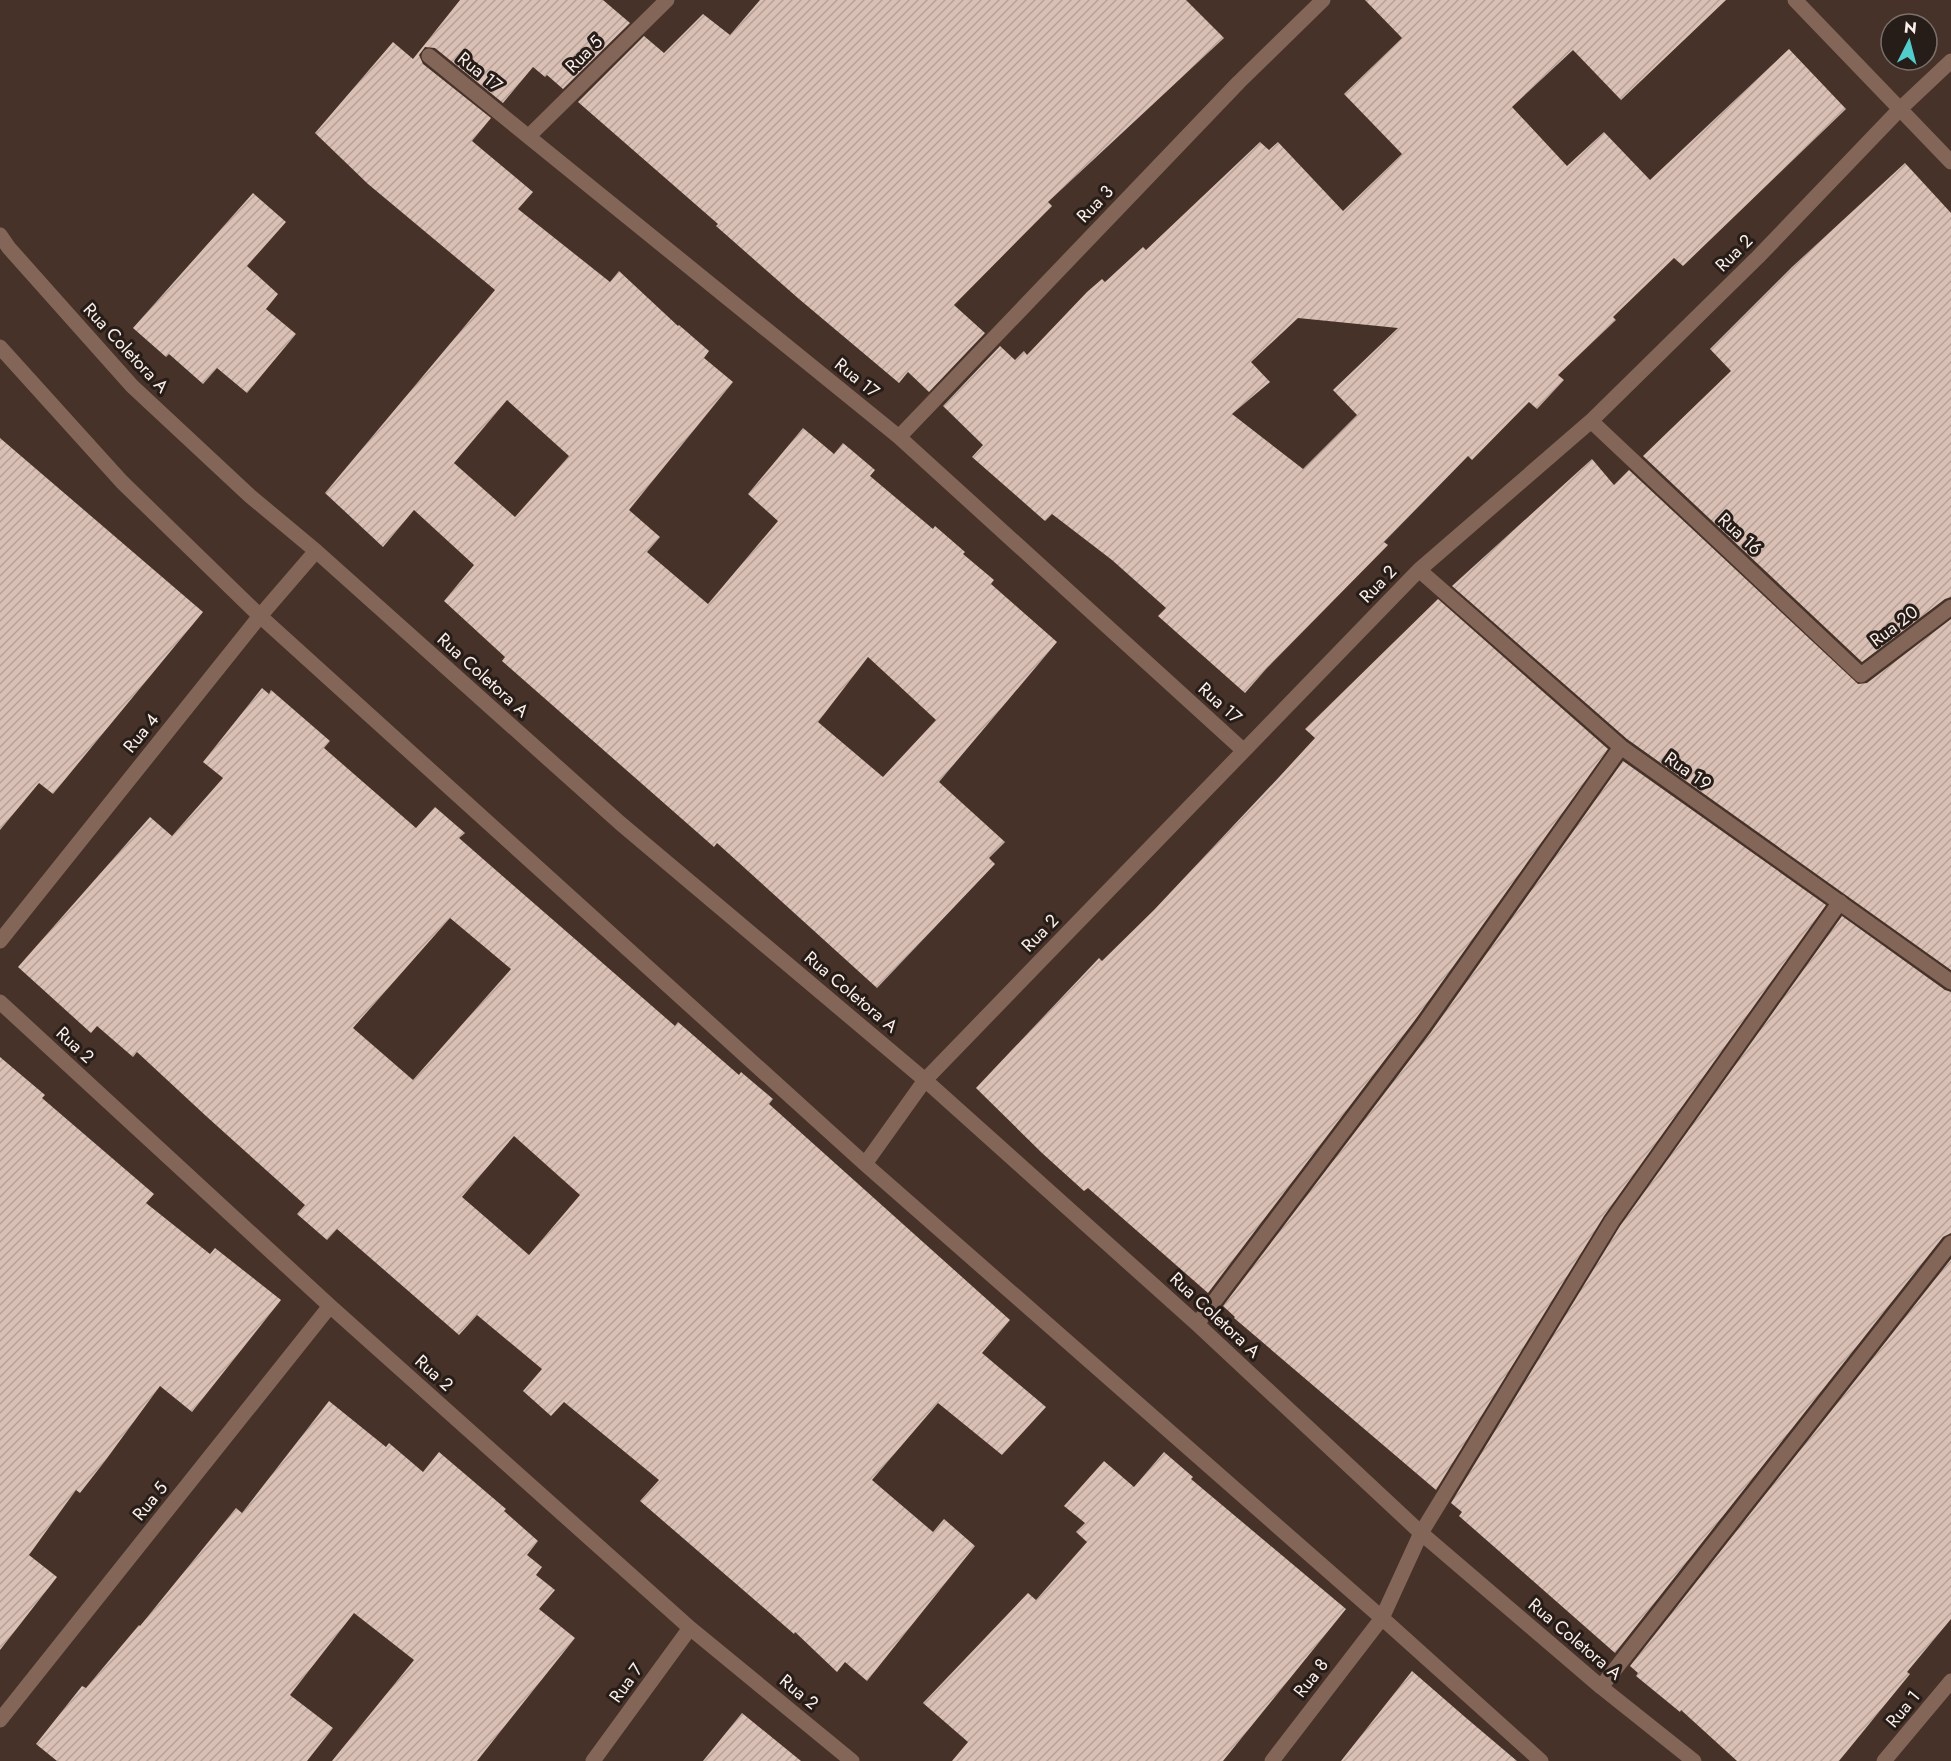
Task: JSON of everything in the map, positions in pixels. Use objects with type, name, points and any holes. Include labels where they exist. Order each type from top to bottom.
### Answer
[{"type":"street","name":"Rua 5","points":[[529,136],[667,0]]},
{"type":"street","name":"Rua 3","points":[[900,438],[1239,82],[1323,0]]},
{"type":"street","points":[[1795,0],[1951,162]]},
{"type":"street","name":"Rua 17","points":[[429,56],[900,438],[1243,750]]},
{"type":"street","name":"Rua 2","points":[[865,1164],[925,1080],[1419,570],[1592,421],[1758,257],[1900,109],[1951,61]]},
{"type":"street","name":"Rua Coletora A","points":[[0,235],[132,386],[250,496],[316,551],[620,823],[925,1080],[1197,1324],[1421,1533],[1601,1687],[1694,1761]]},
{"type":"street","points":[[0,347],[122,482],[260,616],[865,1164],[1382,1618],[1540,1761]]},
{"type":"street","name":"Rua 16","points":[[1592,421],[1861,675]]},
{"type":"street","name":"Rua 4","points":[[0,941],[260,616],[316,551]]},
{"type":"street","name":"Rua 19","points":[[1419,570],[1621,747],[1951,982]]},
{"type":"street","name":"Rua 20","points":[[1861,675],[1951,607]]},
{"type":"street","points":[[1197,1324],[1423,1026],[1621,747]]},
{"type":"street","name":"Rua 8","points":[[1272,1761],[1382,1618],[1421,1533],[1612,1221],[1840,902]]},
{"type":"street","name":"Rua 2","points":[[0,1002],[330,1306],[690,1628],[852,1761]]},
{"type":"street","points":[[1601,1687],[1951,1243]]},
{"type":"street","name":"Rua 5","points":[[0,1720],[330,1306]]},
{"type":"street","name":"Rua 7","points":[[593,1761],[690,1628]]},
{"type":"street","name":"Rua 1","points":[[1884,1761],[1951,1681]]},
{"type":"building","points":[[460,0],[603,0],[630,23],[563,89],[547,75],[545,77],[533,67],[503,103],[435,48],[425,47],[419,55],[423,64],[491,118],[472,141],[533,192],[518,209],[610,282],[619,271],[678,326],[709,351],[704,358],[733,382],[629,510],[660,537],[647,552],[708,604],[778,521],[748,494],[803,428],[834,454],[843,443],[875,470],[870,476],[933,529],[935,526],[965,552],[963,554],[994,580],[991,584],[1057,642],[939,782],[1005,842],[989,858],[995,864],[877,988],[717,843],[714,847],[502,661],[505,657],[444,601],[474,565],[414,510],[383,547],[325,493],[495,290],[368,184],[315,133],[393,42],[413,59]],"holes":[[[507,400],[569,456],[515,517],[454,463]],[[868,657],[936,720],[883,777],[818,722]]]},
{"type":"building","points":[[760,0],[1186,0],[1224,38],[1048,202],[1052,206],[954,305],[985,333],[929,392],[908,372],[899,383],[799,299],[716,226],[718,224],[578,102],[644,36],[664,53],[703,14],[730,35]]},
{"type":"building","points":[[1365,0],[1726,0],[1621,100],[1573,50],[1512,107],[1567,166],[1604,132],[1650,180],[1789,49],[1846,109],[1683,266],[1674,258],[1613,317],[1616,320],[1558,375],[1564,380],[1537,409],[1529,402],[1472,460],[1468,456],[1384,542],[1388,545],[1245,693],[1158,616],[1166,608],[1112,560],[1052,514],[1045,521],[972,457],[983,445],[943,406],[1000,346],[1015,360],[1024,351],[1027,355],[1087,292],[1102,279],[1105,282],[1143,247],[1146,250],[1260,142],[1269,150],[1278,142],[1343,211],[1402,154],[1344,94],[1402,38]],"holes":[[[1298,318],[1398,328],[1333,390],[1357,415],[1303,469],[1232,414],[1270,382],[1251,362]]]},
{"type":"building","points":[[1905,163],[1951,213],[1951,597],[1945,599],[1862,662],[1643,456],[1731,371],[1710,349],[1792,267]]},
{"type":"building","points":[[253,193],[286,222],[247,266],[278,294],[266,309],[296,334],[247,393],[217,368],[203,384],[169,354],[166,357],[133,328]]},
{"type":"building","points":[[0,438],[203,612],[53,794],[39,783],[0,830]]},
{"type":"building","points":[[1592,459],[1614,485],[1629,470],[1858,684],[1867,683],[1951,619],[1951,970],[1627,739],[1452,586]]},
{"type":"building","points":[[1438,599],[1608,749],[1415,1020],[1208,1293],[1088,1188],[1084,1191],[976,1088],[1099,958],[1102,961],[1154,910],[1315,738],[1305,729]]},
{"type":"building","points":[[262,688],[269,694],[271,690],[330,741],[324,748],[416,828],[435,807],[465,833],[459,838],[675,1026],[678,1022],[739,1075],[741,1072],[773,1099],[769,1104],[1010,1320],[982,1353],[1046,1407],[1002,1455],[938,1403],[872,1480],[933,1532],[944,1519],[975,1546],[867,1681],[845,1662],[837,1672],[795,1632],[794,1634],[640,1501],[659,1480],[564,1402],[551,1416],[523,1391],[542,1369],[477,1315],[459,1335],[337,1229],[327,1240],[297,1214],[305,1205],[137,1052],[133,1057],[97,1026],[91,1033],[18,967],[150,817],[172,836],[223,778],[203,762]],"holes":[[[450,918],[511,969],[413,1080],[353,1028]],[[514,1136],[580,1195],[529,1255],[462,1197]]]},
{"type":"building","points":[[1623,761],[1826,905],[1604,1216],[1436,1490],[1234,1318],[1223,1306],[1431,1032]]},
{"type":"building","points":[[1842,916],[1951,992],[1951,1233],[1943,1237],[1615,1653],[1459,1516],[1462,1512],[1451,1503],[1620,1226]]},
{"type":"building","points":[[0,1057],[45,1095],[42,1098],[154,1194],[146,1203],[210,1254],[215,1248],[281,1300],[192,1412],[160,1386],[80,1493],[76,1490],[29,1555],[57,1577],[0,1650]]},
{"type":"building","points":[[1951,1259],[1951,1619],[1907,1672],[1910,1674],[1839,1761],[1737,1761],[1681,1710],[1680,1712],[1636,1676],[1638,1673],[1630,1666]]},
{"type":"building","points":[[329,1401],[386,1447],[389,1443],[423,1472],[439,1452],[506,1509],[504,1511],[538,1541],[527,1555],[542,1567],[536,1575],[555,1590],[539,1609],[575,1638],[477,1761],[332,1761],[414,1660],[354,1613],[290,1695],[333,1728],[307,1761],[57,1761],[36,1744],[82,1686],[86,1688],[140,1626],[236,1508],[242,1513]]},
{"type":"building","points":[[1164,1452],[1193,1477],[1191,1479],[1346,1609],[1223,1761],[952,1761],[968,1742],[923,1703],[1028,1593],[1036,1600],[1087,1542],[1076,1532],[1085,1523],[1064,1506],[1104,1461],[1134,1487]]},
{"type":"building","points":[[1412,1671],[1465,1717],[1517,1761],[1341,1761]]},
{"type":"building","points":[[742,1713],[801,1761],[703,1761]]}]
